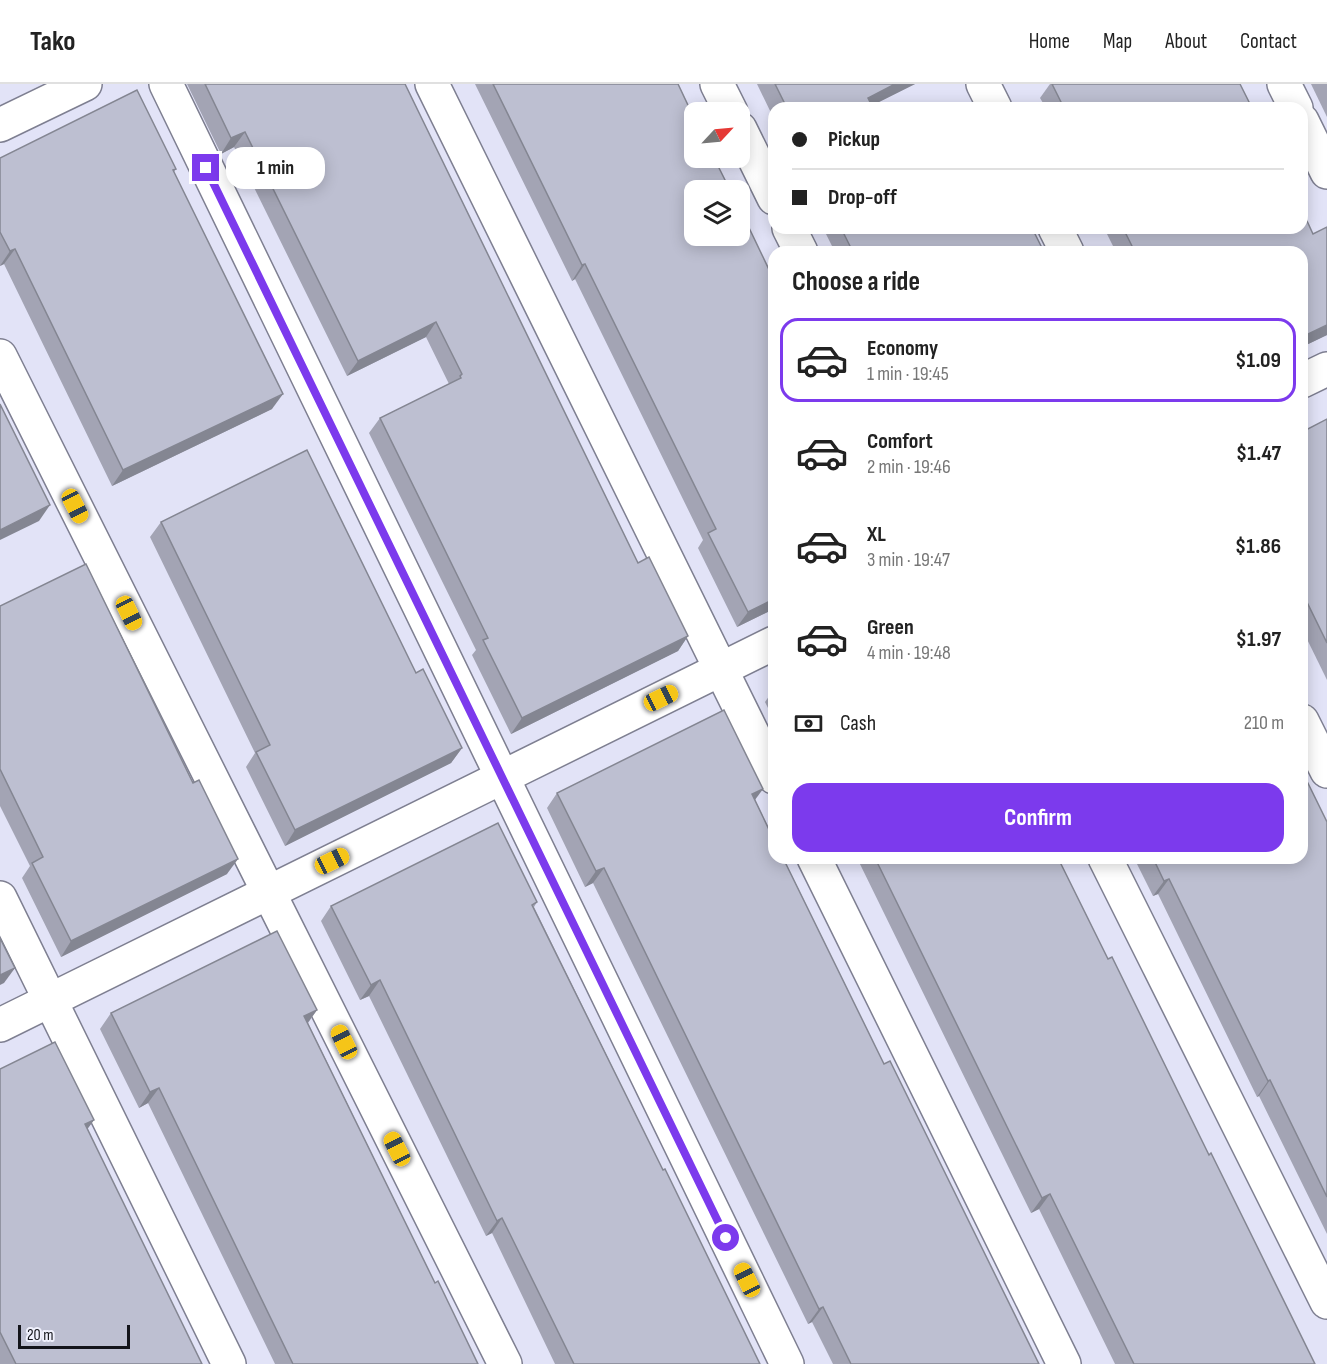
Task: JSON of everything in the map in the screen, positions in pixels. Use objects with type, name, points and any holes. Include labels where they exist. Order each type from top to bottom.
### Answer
[{"type":"street","points":[[0,125],[85,84]]},
{"type":"street","points":[[166,84],[787,1364]]},
{"type":"street","points":[[432,84],[768,765]]},
{"type":"street","points":[[717,84],[726,102]]},
{"type":"street","points":[[983,84],[992,102]]},
{"type":"street","points":[[1284,84],[1293,102]]},
{"type":"street","points":[[1308,133],[1327,172]]},
{"type":"street","points":[[750,149],[768,186]]},
{"type":"street","points":[[0,356],[505,1364]]},
{"type":"street","points":[[1308,378],[1327,369]]},
{"type":"street","points":[[0,1026],[768,646]]},
{"type":"street","points":[[1308,733],[1327,771]]},
{"type":"street","points":[[817,864],[1064,1364]]},
{"type":"street","points":[[1108,864],[1327,1302]]},
{"type":"street","points":[[0,898],[229,1364]]},
{"type":"building","points":[[205,84],[405,84],[638,563],[649,557],[688,636],[522,718],[483,640],[488,638],[380,418],[461,378],[462,374],[436,322],[358,361],[245,132],[231,138]]},
{"type":"building","points":[[493,84],[678,84],[686,102],[684,102],[684,168],[719,168],[725,180],[684,180],[684,246],[750,246],[750,230],[768,267],[768,602],[748,612],[708,533],[716,529],[585,264],[582,265]]},
{"type":"building","points":[[775,84],[895,84],[868,98],[870,102],[784,102]]},
{"type":"building","points":[[1052,84],[1240,84],[1249,102],[1061,102]]},
{"type":"building","points":[[137,90],[176,169],[173,170],[283,394],[123,470],[15,249],[10,251],[0,232],[0,158]]},
{"type":"building","points":[[1308,223],[1313,234],[1327,227],[1327,325],[1308,334],[1308,246],[1132,246],[1126,234],[1308,234]]},
{"type":"building","points":[[844,234],[1035,234],[1041,246],[850,246]]},
{"type":"building","points":[[0,404],[50,505],[0,530]]},
{"type":"building","points":[[1327,419],[1327,643],[1308,604],[1308,429]]},
{"type":"building","points":[[307,450],[416,673],[423,669],[462,748],[295,830],[256,752],[270,745],[161,522]]},
{"type":"building","points":[[86,564],[193,783],[199,780],[238,859],[71,941],[32,863],[43,857],[0,769],[0,606]]},
{"type":"building","points":[[724,710],[763,789],[752,794],[768,827],[768,864],[786,864],[884,1064],[890,1061],[1039,1364],[851,1364],[823,1307],[819,1309],[604,868],[596,871],[557,793]]},
{"type":"building","points":[[1308,783],[1327,822],[1327,1197],[1169,879],[1164,881],[1156,864],[1308,864]]},
{"type":"building","points":[[498,823],[537,902],[532,905],[760,1364],[574,1364],[502,1218],[497,1221],[380,980],[371,985],[331,906]]},
{"type":"building","points":[[878,864],[1061,864],[1108,959],[1112,957],[1315,1364],[1134,1364],[1050,1194],[1042,1198]]},
{"type":"building","points":[[277,931],[317,1010],[304,1016],[435,1283],[438,1281],[478,1364],[293,1364],[159,1088],[150,1092],[111,1013]]},
{"type":"building","points":[[0,938],[15,968],[0,975]]},
{"type":"building","points":[[55,1042],[94,1120],[85,1124],[202,1364],[16,1364],[0,1332],[0,1069]]},
{"type":"route","points":[[206,168],[726,1238]]}]
